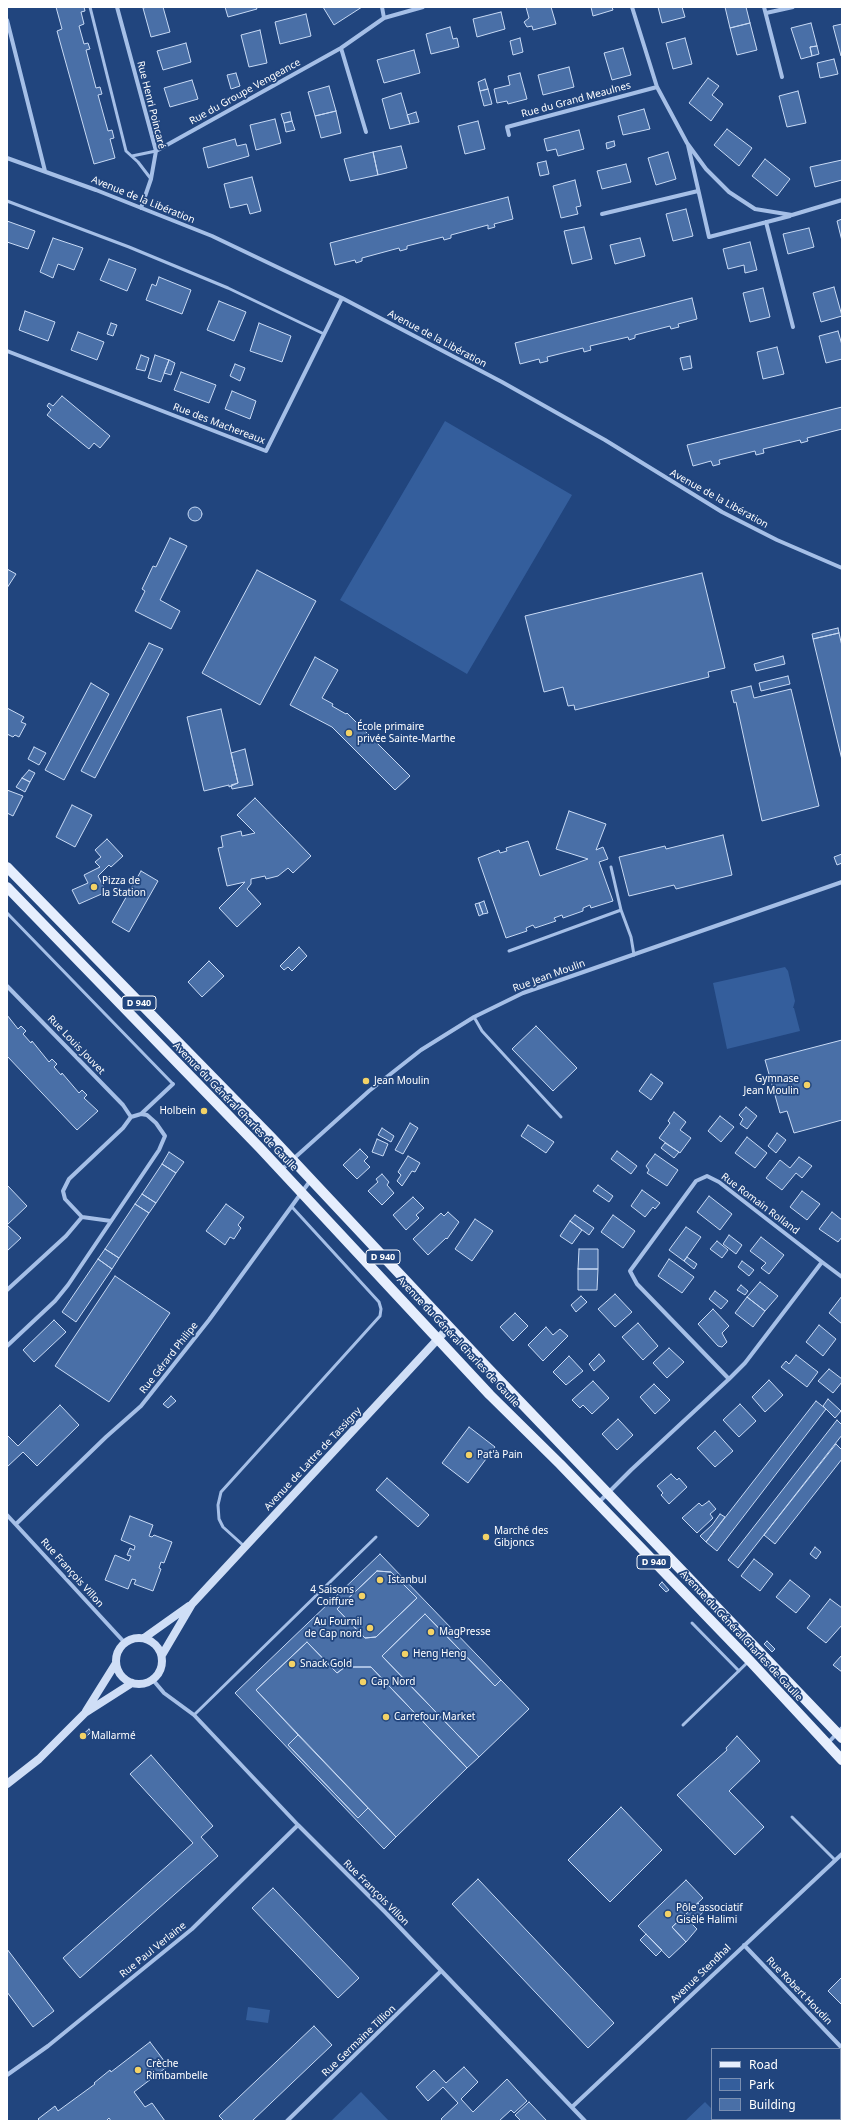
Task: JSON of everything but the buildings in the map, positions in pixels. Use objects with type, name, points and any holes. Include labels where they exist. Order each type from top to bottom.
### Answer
[{"type":"main road","name":"Avenue du Général Charles de Gaulle","points":[[8,870],[292,1160],[449,1327],[840,1733]]},
{"type":"main road","name":"Avenue du Général Charles de Gaulle","points":[[7,887],[302,1193],[490,1395],[750,1661],[842,1760]]},
{"type":"main road","name":"Avenue de Lattre de Tassigny","points":[[144,1638],[192,1604],[449,1327]]},
{"type":"main road","name":"Avenue de Lattre de Tassigny","points":[[162,1655],[192,1604]]},
{"type":"main road","points":[[85,1713],[116,1663],[117,1655],[125,1643],[131,1639],[144,1638],[154,1643],[162,1655],[161,1669],[153,1680],[139,1684],[132,1683],[121,1675],[116,1663]]},
{"type":"main road","points":[[7,1784],[34,1763],[85,1713],[132,1683]]},
{"type":"street","name":"Rue Henri Poincaré","points":[[117,7],[156,151],[142,208]]},
{"type":"street","points":[[382,7],[384,18]]},
{"type":"street","name":"Rue du Groupe Vengeance","points":[[156,151],[341,48],[384,18],[423,7]]},
{"type":"street","points":[[632,7],[657,87],[687,143],[706,169],[729,192],[755,209],[792,215]]},
{"type":"street","points":[[764,7],[782,77]]},
{"type":"street","points":[[766,14],[792,7]]},
{"type":"street","points":[[7,20],[45,171]]},
{"type":"street","points":[[341,48],[366,132]]},
{"type":"street","name":"Rue du Grand Meaulnes","points":[[509,135],[507,127],[657,87]]},
{"type":"street","points":[[687,143],[710,237],[842,200]]},
{"type":"street","name":"Avenue de la Libération","points":[[7,158],[142,208],[230,244],[342,298],[502,382],[605,440],[722,512],[777,540],[842,568]]},
{"type":"street","points":[[602,214],[698,191]]},
{"type":"street","points":[[766,222],[793,327]]},
{"type":"street","name":"Rue des Machereaux","points":[[7,351],[266,451],[342,298]]},
{"type":"street","name":"Rue Jean Moulin","points":[[280,1170],[386,1077],[421,1050],[474,1017],[523,993],[842,882]]},
{"type":"street","name":"Rue Louis Jouvet","points":[[7,986],[123,1105],[131,1117]]},
{"type":"street","points":[[141,1114],[173,1084]]},
{"type":"street","points":[[7,1346],[64,1290],[111,1221],[164,1141],[165,1136],[156,1123],[147,1115],[141,1114],[131,1117],[123,1128],[64,1185],[63,1191],[65,1199],[82,1217],[111,1221]]},
{"type":"street","name":"Rue Romain Rolland","points":[[729,1379],[637,1284],[630,1271],[696,1181],[707,1176],[719,1182],[822,1262]]},
{"type":"street","name":"Rue Gérard Philipe","points":[[16,1524],[106,1437],[141,1406],[209,1320],[311,1180]]},
{"type":"street","points":[[7,1290],[66,1236],[82,1217]]},
{"type":"street","points":[[597,1503],[745,1363],[822,1262],[842,1277]]},
{"type":"street","name":"Rue François Villon","points":[[7,1515],[125,1643]]},
{"type":"street","name":"Rue François Villon","points":[[153,1680],[164,1693],[194,1715],[298,1825],[585,2121]]},
{"type":"street","points":[[827,1744],[840,1733]]},
{"type":"street","name":"Rue Paul Verlaine","points":[[7,2075],[48,2046],[192,1929],[298,1825]]},
{"type":"street","name":"Avenue Stendhal","points":[[572,2107],[842,1854]]},
{"type":"street","name":"Rue Robert Houdin","points":[[744,1945],[842,2048]]},
{"type":"street","name":"Rue Germaine Tillion","points":[[287,2121],[441,1971]]},
{"type":"lane","points":[[90,7],[126,151],[132,156],[150,179]]},
{"type":"lane","points":[[132,156],[156,151]]},
{"type":"lane","points":[[7,202],[136,250],[228,288],[324,334]]},
{"type":"lane","points":[[610,867],[621,910],[631,937],[634,955]]},
{"type":"lane","points":[[509,951],[621,910]]},
{"type":"lane","points":[[7,913],[173,1084]]},
{"type":"lane","points":[[474,1017],[482,1031],[560,1117]]},
{"type":"lane","points":[[245,1547],[223,1528],[219,1518],[218,1505],[221,1492],[380,1316],[381,1309],[379,1302],[292,1207]]},
{"type":"lane","points":[[194,1715],[225,1683],[376,1537]]},
{"type":"lane","points":[[692,1623],[739,1671]]},
{"type":"lane","points":[[683,1725],[750,1661]]},
{"type":"lane","points":[[792,1816],[835,1860]]},
{"type":"green space","points":[[445,421],[572,495],[467,674],[340,600]]},
{"type":"green space","points":[[785,967],[788,971],[795,1001],[793,1008],[800,1031],[727,1049],[713,983]]},
{"type":"green space","points":[[248,2007],[270,2010],[268,2023],[246,2020]]},
{"type":"green space","points":[[361,2092],[389,2121],[331,2121]]},
{"type":"green space","points":[[705,2102],[711,2108],[711,2120],[723,2121],[685,2121]]},
{"type":"place","name":"École primaire privée Sainte-Marthe","points":[[349,733]]},
{"type":"place","name":"Pizza de la Station","points":[[94,887]]},
{"type":"place","name":"Jean Moulin","points":[[366,1081]]},
{"type":"place","name":"Gymnase Jean Moulin","points":[[807,1085]]},
{"type":"place","name":"Holbein","points":[[204,1111]]},
{"type":"place","name":"Pat'à Pain","points":[[469,1455]]},
{"type":"place","name":"Marché des Gibjoncs","points":[[486,1537]]},
{"type":"place","name":"Istanbul","points":[[380,1580]]},
{"type":"place","name":"4 Saisons Coiffure","points":[[362,1596]]},
{"type":"place","name":"Au Fournil de Cap nord","points":[[370,1628]]},
{"type":"place","name":"MagPresse","points":[[431,1632]]},
{"type":"place","name":"Heng Heng","points":[[405,1654]]},
{"type":"place","name":"Snack Gold","points":[[292,1664]]},
{"type":"place","name":"Cap Nord","points":[[363,1682]]},
{"type":"place","name":"Carrefour Market","points":[[386,1717]]},
{"type":"place","name":"Mallarmé","points":[[83,1736]]},
{"type":"place","name":"Pôle associatif Gisèle Halimi","points":[[668,1914]]},
{"type":"place","name":"Crèche Rimbambelle","points":[[138,2070]]}]
